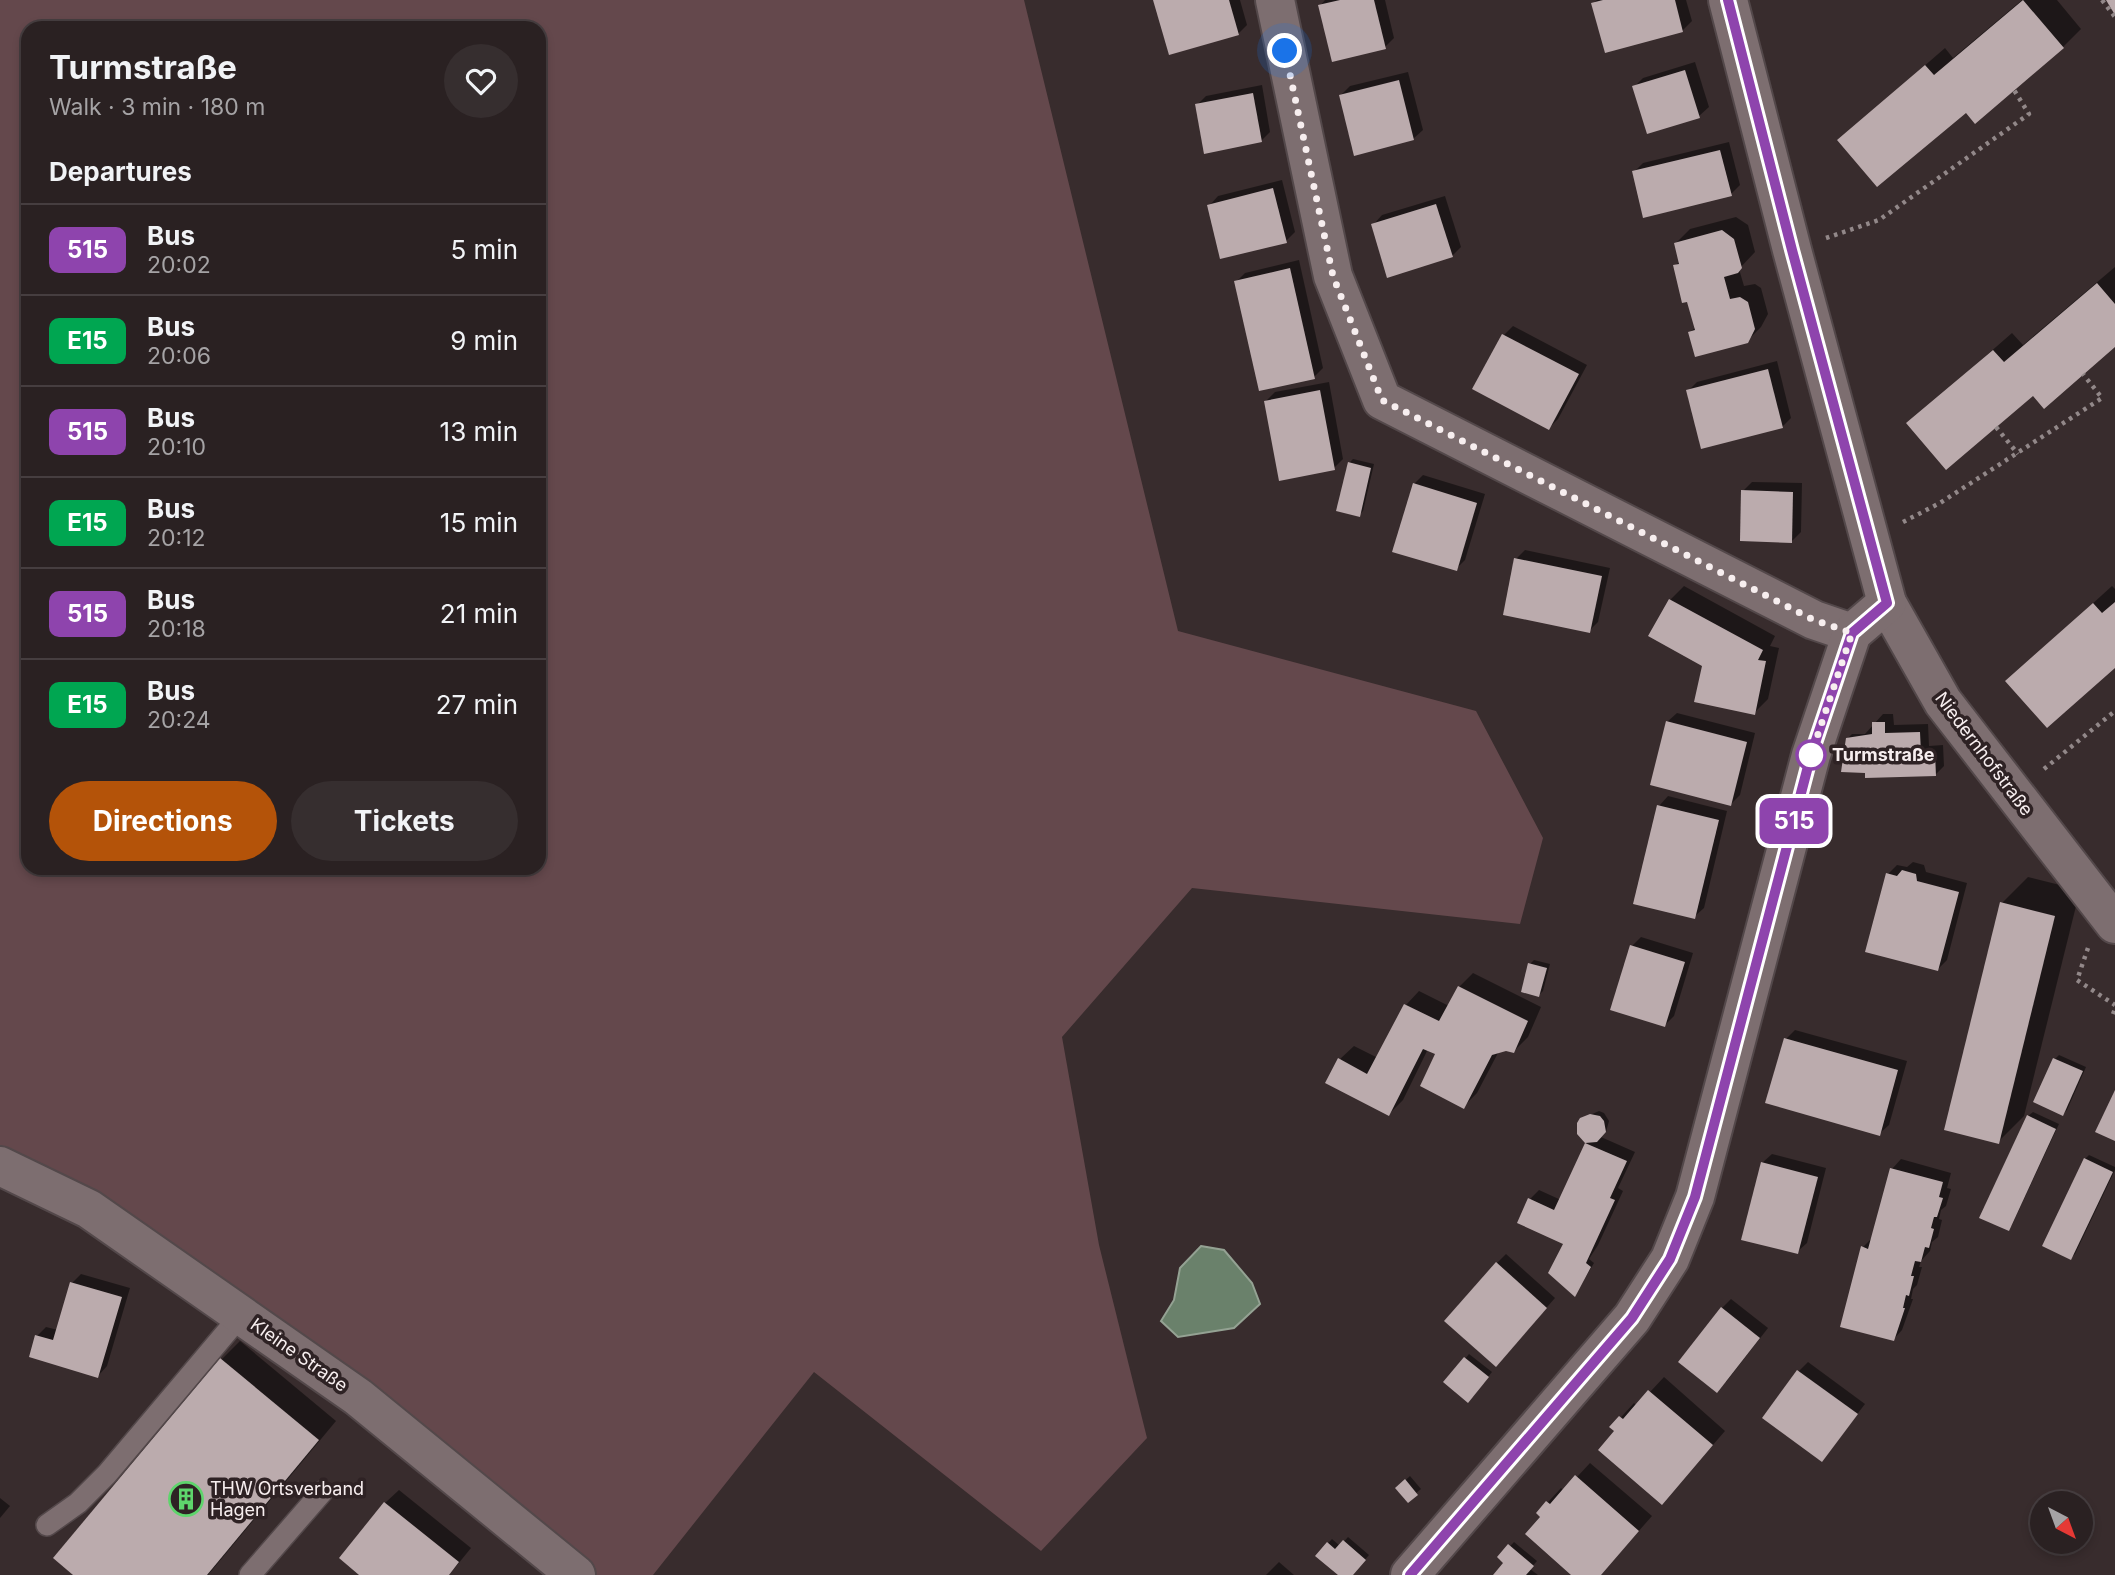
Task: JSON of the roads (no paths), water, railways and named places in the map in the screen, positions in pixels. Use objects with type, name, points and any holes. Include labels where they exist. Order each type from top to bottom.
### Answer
[{"type":"street","points":[[1275,0],[1333,276],[1382,400],[1814,620],[1852,633]]},
{"type":"street","name":"Niedernhofstraße","points":[[1728,0],[1887,603],[1943,702],[2108,916]]},
{"type":"street","points":[[1410,1575],[1632,1318],[1670,1259],[1695,1197],[1811,755],[1852,633],[1887,603]]},
{"type":"street","name":"Kleine Straße","points":[[0,1166],[89,1209],[358,1397],[576,1575]]},
{"type":"lane","points":[[47,1525],[78,1503],[107,1474],[241,1315]]},
{"type":"lane","points":[[250,1575],[322,1492]]},
{"type":"place","name":"Turmstraße","points":[[1811,755]]},
{"type":"place","name":"THW Ortsverband Hagen","points":[[186,1499]]}]
